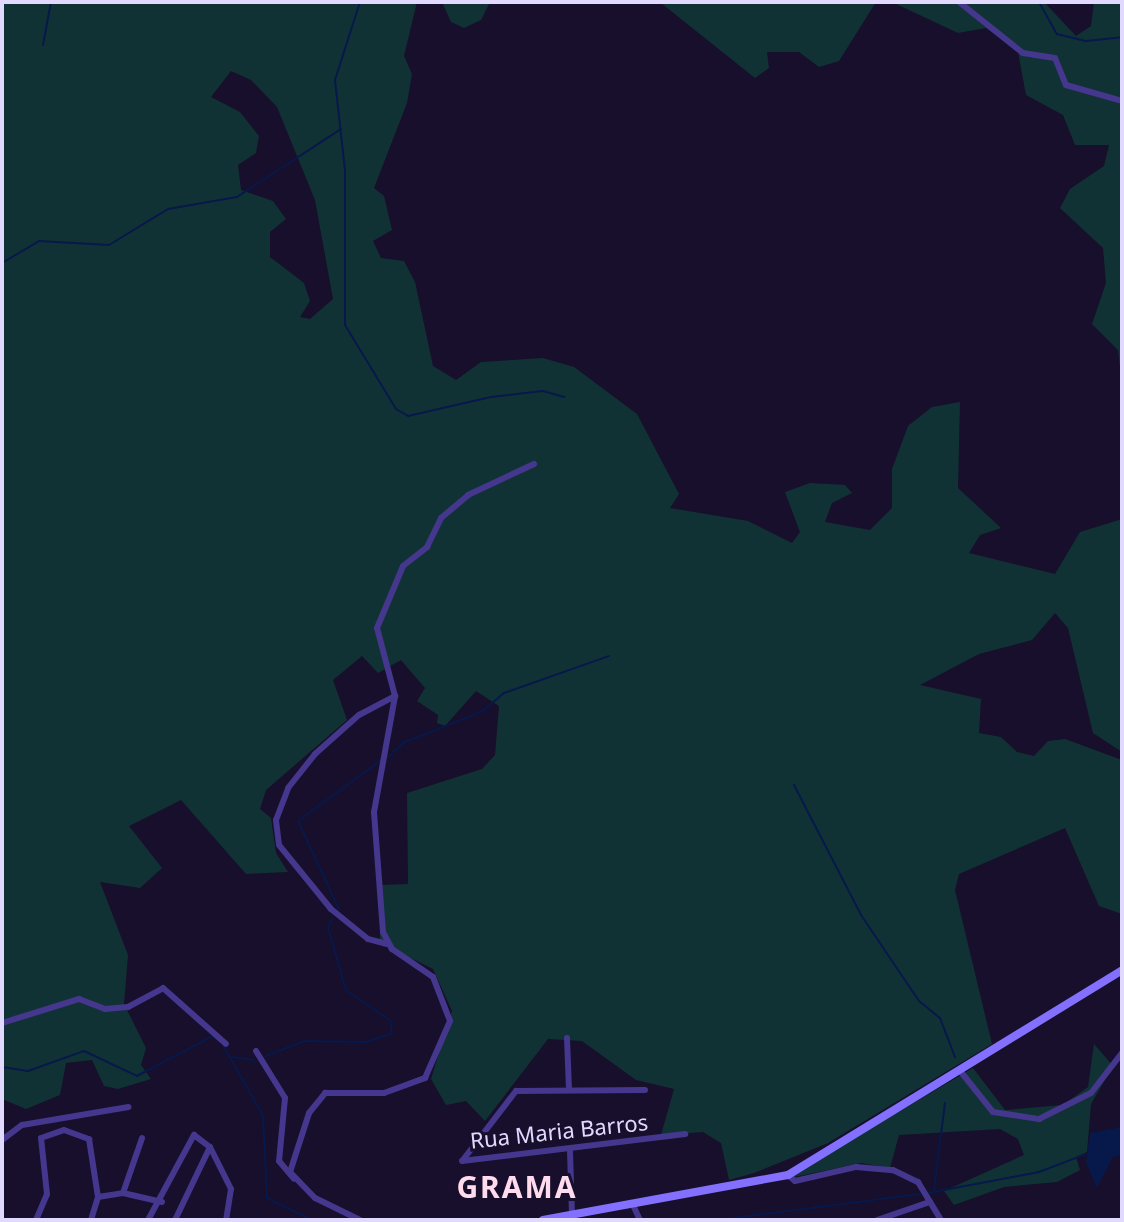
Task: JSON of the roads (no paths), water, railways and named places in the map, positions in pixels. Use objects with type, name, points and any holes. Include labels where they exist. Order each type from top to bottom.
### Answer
[{"type":"main road","points":[[543,1220],[706,1195],[788,1175],[961,1072],[1122,970]]},
{"type":"street","points":[[959,2],[1023,53],[1055,58],[1066,85],[1122,101]]},
{"type":"street","points":[[387,944],[373,824],[395,696],[376,631],[403,566],[464,497],[534,464]]},
{"type":"street","points":[[296,1181],[293,1152],[319,1096],[384,1093],[429,1073],[450,1014],[428,971],[387,944],[368,939],[331,909],[279,845],[276,820],[288,788],[315,754],[359,715],[395,696]]},
{"type":"street","points":[[2,1023],[79,999],[105,1009],[128,1007],[163,988],[226,1044]]},
{"type":"street","points":[[567,1038],[569,1089]]},
{"type":"street","points":[[256,1051],[284,1092],[279,1161],[296,1181],[360,1220]]},
{"type":"street","points":[[961,1072],[993,1112],[1039,1119],[1091,1093],[1121,1058]]},
{"type":"street","name":"Rua Maria Barros","points":[[645,1090],[569,1089],[512,1093],[462,1161],[570,1151],[685,1134]]},
{"type":"street","points":[[2,1140],[22,1125],[128,1107]]},
{"type":"street","points":[[36,1220],[48,1184],[41,1138],[78,1130],[89,1139],[98,1197],[91,1220]]},
{"type":"street","points":[[148,1220],[162,1202],[189,1137],[208,1144],[231,1189],[226,1220]]},
{"type":"street","points":[[123,1193],[142,1138]]},
{"type":"street","points":[[175,1220],[208,1144]]},
{"type":"street","points":[[570,1151],[572,1214]]},
{"type":"street","points":[[788,1175],[795,1181],[856,1167],[893,1170],[918,1182],[941,1220]]},
{"type":"street","points":[[98,1197],[123,1193],[162,1202]]},
{"type":"street","points":[[877,1220],[930,1202]]},
{"type":"street","points":[[633,1205],[640,1220]]},
{"type":"waterway","points":[[43,45],[51,2]]},
{"type":"waterway","points":[[360,2],[335,80],[345,171],[345,325],[396,409],[408,416],[491,397],[543,391],[564,397]]},
{"type":"waterway","points":[[1039,2],[1057,34],[1086,41],[1122,37]]},
{"type":"waterway","points":[[2,263],[39,241],[109,245],[168,209],[237,197],[341,129]]},
{"type":"waterway","points":[[388,757],[403,743],[483,711],[504,693],[609,656]]},
{"type":"waterway","points":[[339,909],[298,821],[380,761]]},
{"type":"waterway","points":[[794,785],[861,915],[919,1001],[940,1018],[955,1057]]},
{"type":"waterway","points":[[266,1056],[304,1041],[366,1042],[391,1034],[392,1022],[346,990],[328,928],[332,919]]},
{"type":"waterway","points":[[2,1067],[28,1071],[84,1051],[137,1076],[213,1036]]},
{"type":"waterway","points":[[223,1045],[263,1116],[267,1198],[312,1220]]},
{"type":"waterway","points":[[233,1057],[254,1060]]},
{"type":"waterway","points":[[934,1191],[945,1103]]},
{"type":"waterway","points":[[928,1193],[1039,1172],[1086,1154]]},
{"type":"waterway","points":[[718,1220],[920,1194]]},
{"type":"district","name":"GRAMA","points":[[517,1187]]}]
